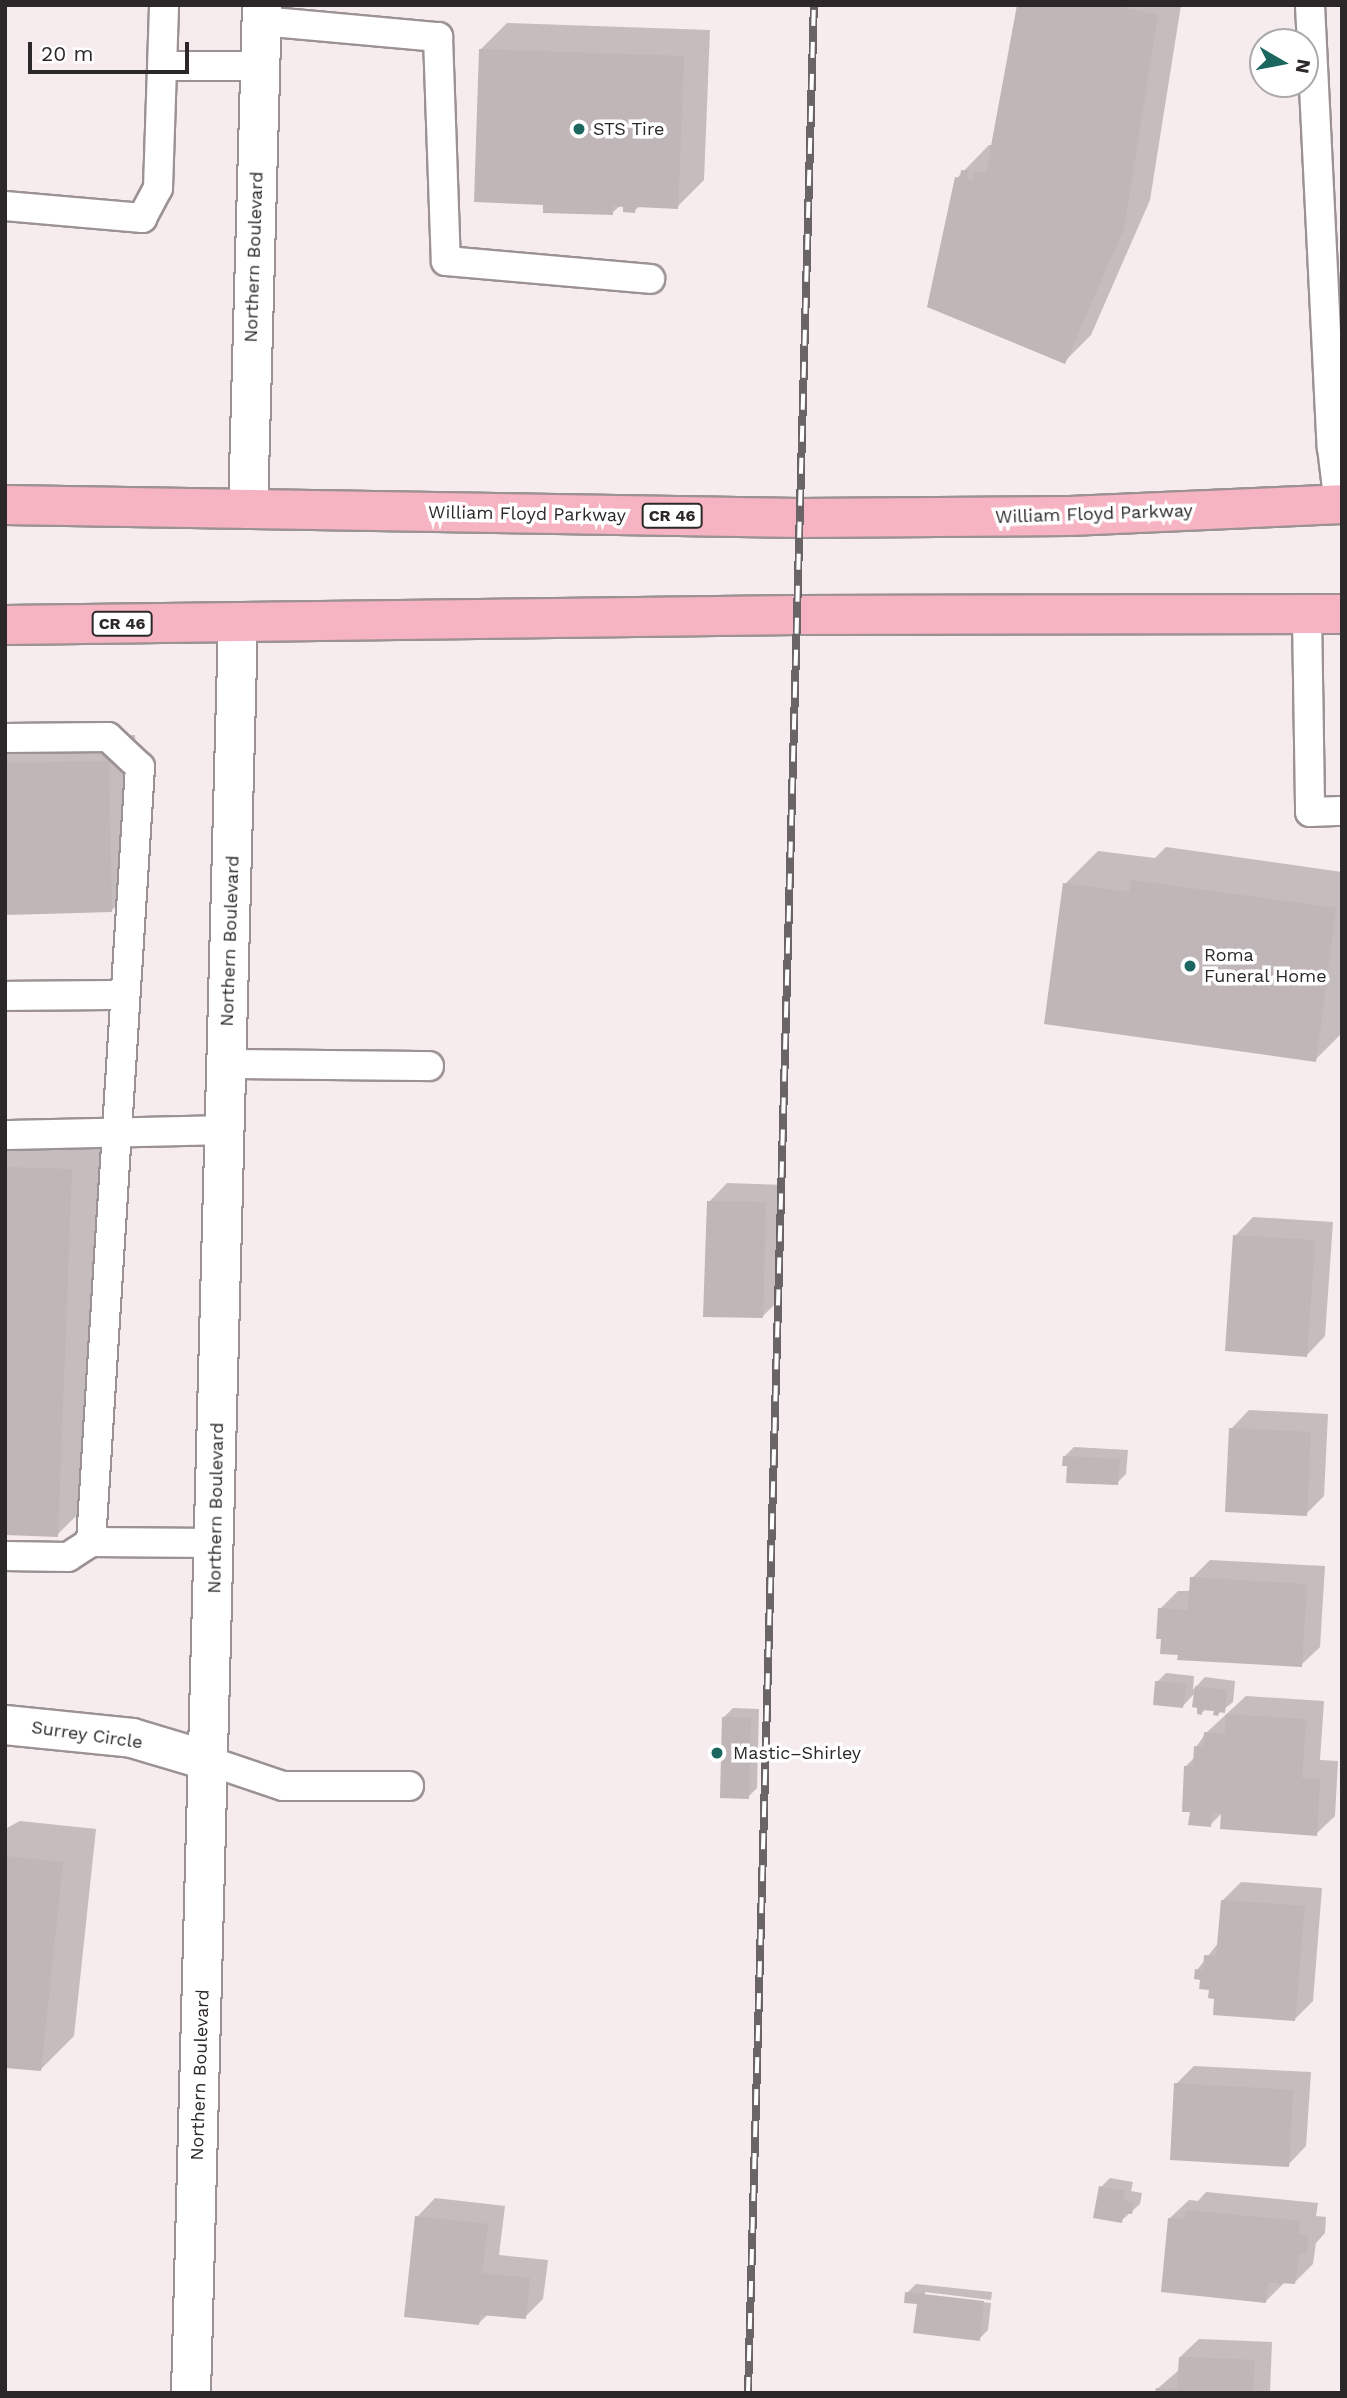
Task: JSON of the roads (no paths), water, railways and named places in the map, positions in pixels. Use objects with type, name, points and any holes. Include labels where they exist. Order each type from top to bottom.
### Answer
[{"type":"highway","name":"William Floyd Parkway","points":[[5,505],[799,518],[1070,516],[1340,505]]},
{"type":"highway","name":"CR 46","points":[[5,625],[811,615],[1324,614]]},
{"type":"street","name":"Northern Boulevard","points":[[248,509],[261,13]]},
{"type":"street","name":"Northern Boulevard","points":[[191,2393],[238,623]]},
{"type":"street","name":"Surrey Circle","points":[[5,1725],[132,1738],[209,1761]]},
{"type":"lane","points":[[5,206],[142,218],[158,188],[164,5]]},
{"type":"lane","points":[[1310,5],[1332,447],[1340,505]]},
{"type":"lane","points":[[261,13],[438,37],[446,261],[650,279]]},
{"type":"lane","points":[[163,66],[260,66]]},
{"type":"lane","points":[[1324,614],[1310,811],[1342,811]]},
{"type":"lane","points":[[5,738],[108,737],[140,767],[91,1542]]},
{"type":"lane","points":[[5,996],[125,995]]},
{"type":"lane","points":[[227,1064],[429,1066]]},
{"type":"lane","points":[[5,1135],[116,1135],[225,1130]]},
{"type":"lane","points":[[5,1556],[68,1557],[91,1542],[215,1543]]},
{"type":"lane","points":[[209,1761],[283,1786],[409,1786]]},
{"type":"railway","points":[[748,2393],[814,5]]},
{"type":"place","name":"STS Tire","points":[[579,129]]},
{"type":"place","name":"Roma Funeral Home","points":[[1190,966]]},
{"type":"place","name":"Mastic–Shirley","points":[[717,1753]]}]
